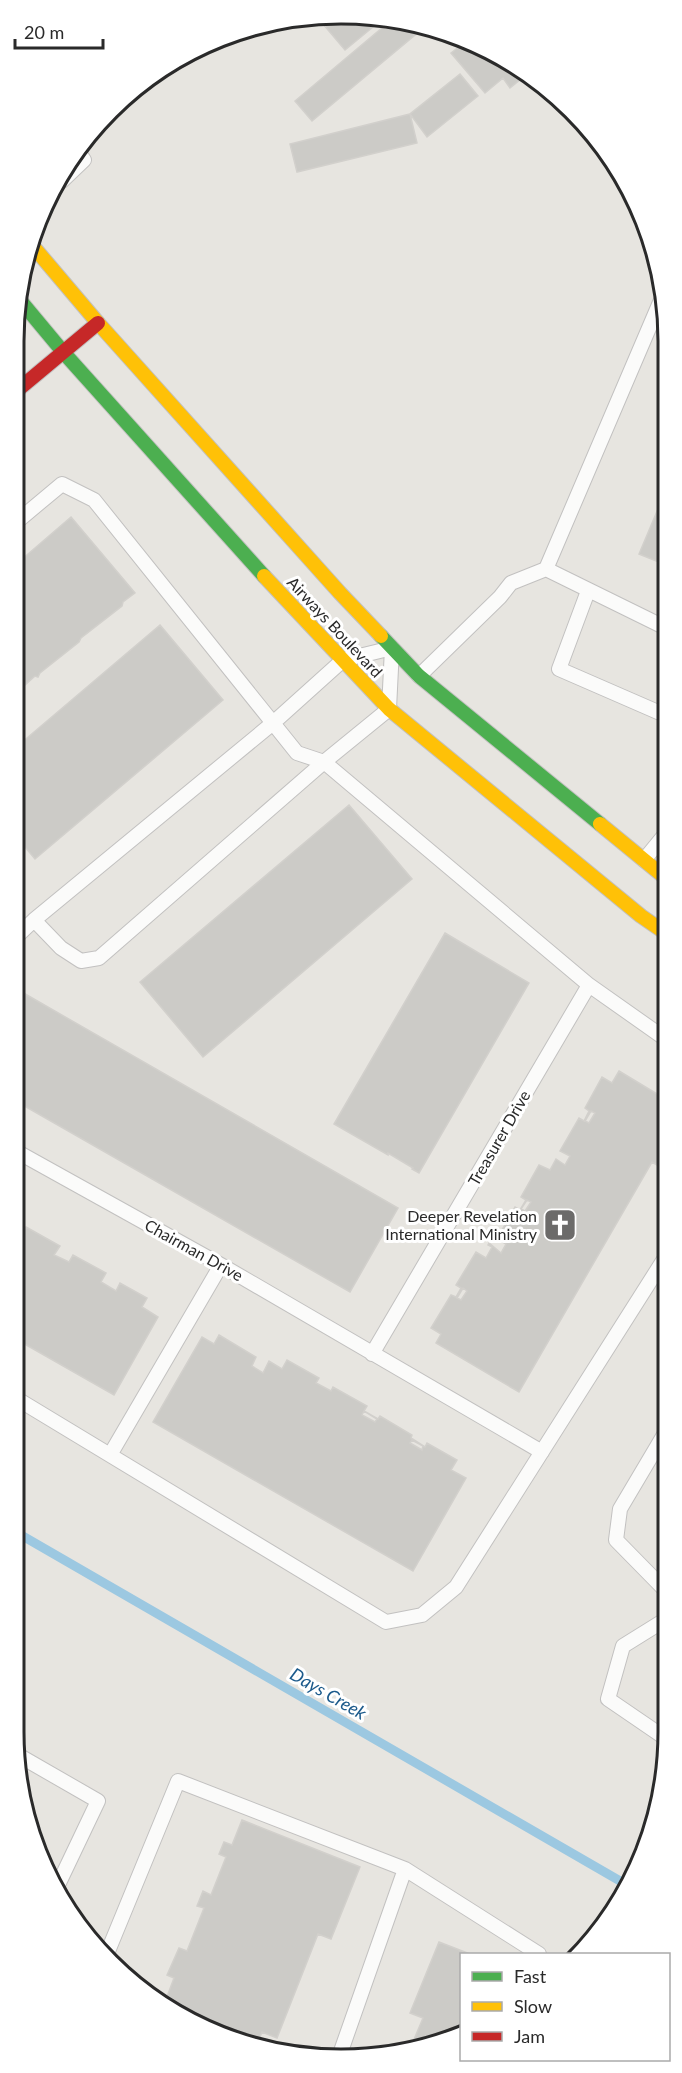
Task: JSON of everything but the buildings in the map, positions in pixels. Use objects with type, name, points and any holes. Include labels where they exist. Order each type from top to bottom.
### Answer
[{"type":"main road","name":"Airways Boulevard","points":[[37,251],[98,323],[340,593],[419,676],[658,872]]},
{"type":"main road","name":"Airways Boulevard","points":[[26,308],[64,353],[389,709],[658,928]]},
{"type":"main road","points":[[24,385],[98,323]]},
{"type":"lane","points":[[74,169],[84,160],[82,158]]},
{"type":"lane","points":[[419,676],[511,584],[546,569],[656,315]]},
{"type":"lane","points":[[24,516],[62,484],[94,500],[297,753],[324,762],[589,985],[658,1034]]},
{"type":"lane","points":[[546,569],[658,624]]},
{"type":"lane","points":[[588,591],[559,669],[658,712]]},
{"type":"lane","points":[[24,930],[34,920],[273,723],[343,660],[392,648],[389,709],[324,762],[99,958],[81,961],[62,948],[34,920]]},
{"type":"lane","points":[[644,861],[658,843]]},
{"type":"lane","name":"Treasurer Drive","points":[[372,1354],[589,985]]},
{"type":"lane","name":"Chairman Drive","points":[[24,1156],[221,1265],[542,1452]]},
{"type":"lane","points":[[110,1455],[221,1265]]},
{"type":"lane","points":[[24,1403],[386,1622],[422,1615],[456,1587],[658,1269]]},
{"type":"lane","points":[[658,1445],[620,1509],[616,1540],[658,1583]]},
{"type":"lane","points":[[658,1624],[623,1646],[608,1699],[658,1733]]},
{"type":"lane","points":[[26,1759],[98,1801],[61,1880]]},
{"type":"lane","points":[[109,1948],[178,1781],[405,1869],[537,1953]]},
{"type":"lane","points":[[342,2049],[405,1869]]},
{"type":"waterway","name":"Days Creek","points":[[24,1537],[621,1881]]},
{"type":"traffic: fast","points":[[26,308],[264,576]]},
{"type":"traffic: fast","points":[[381,636],[419,676],[600,824]]},
{"type":"traffic: slow","points":[[37,251],[98,323],[381,636]]},
{"type":"traffic: slow","points":[[264,576],[389,709],[658,928]]},
{"type":"traffic: slow","points":[[600,824],[658,872]]},
{"type":"traffic: jam","points":[[24,385],[98,323]]},
{"type":"place","name":"Deeper Revelation International Ministry","points":[[560,1225]]}]
